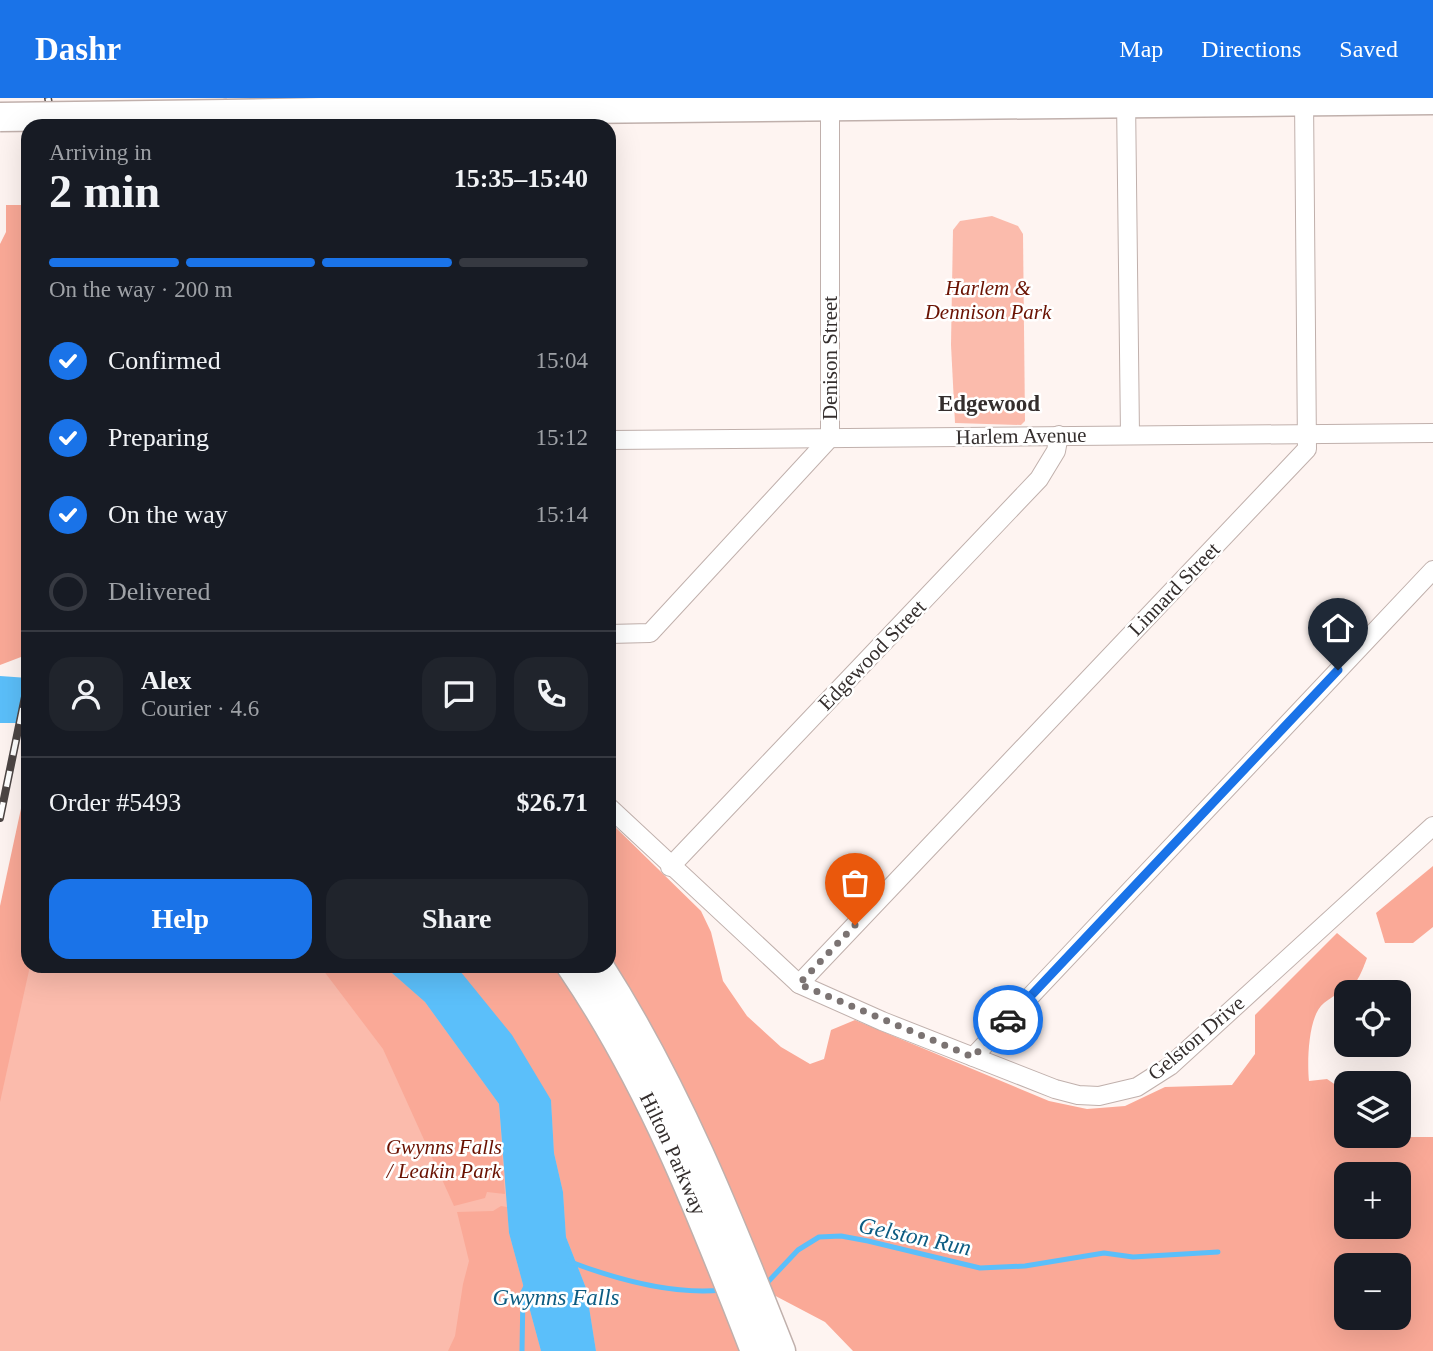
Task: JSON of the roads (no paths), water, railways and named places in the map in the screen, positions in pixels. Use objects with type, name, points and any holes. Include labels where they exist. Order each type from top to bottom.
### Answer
[{"type":"main road","points":[[360,119],[491,118],[541,111],[830,102],[1433,100]]},
{"type":"main road","points":[[0,117],[227,114],[297,119]]},
{"type":"main road","name":"Hilton Parkway","points":[[576,973],[614,1032],[669,1139],[716,1222]]},
{"type":"main road","name":"Hilton Parkway","points":[[603,973],[664,1076],[716,1222],[766,1345]]},
{"type":"street","name":"Linnard Street","points":[[799,984],[1307,449],[1304,100]]},
{"type":"street","points":[[1126,101],[1130,435]]},
{"type":"street","name":"Denison Street","points":[[616,634],[650,633],[830,438],[830,102]]},
{"type":"street","name":"Harlem Avenue","points":[[616,440],[1433,433]]},
{"type":"street","name":"Edgewood Street","points":[[670,867],[1039,479],[1056,451],[1059,435]]},
{"type":"street","points":[[973,1057],[1433,570]]},
{"type":"street","name":"Gelston Drive","points":[[616,814],[670,867],[799,984],[973,1057],[1055,1089],[1078,1095],[1117,1093],[1153,1079],[1433,825]]},
{"type":"water","points":[[0,676],[21,678],[21,723],[0,723]]},
{"type":"water","name":"Gwynns Falls","points":[[392,973],[462,973],[512,1035],[551,1100],[554,1153],[563,1192],[566,1237],[586,1288],[596,1351],[541,1351],[509,1233],[499,1104],[425,1002]]},
{"type":"waterway","name":"Gelston Run","points":[[766,1284],[798,1250],[819,1237],[841,1236],[868,1241],[980,1268],[1025,1266],[1104,1253],[1133,1257],[1218,1252]]},
{"type":"waterway","name":"Gelston Run","points":[[568,1261],[605,1274],[664,1288],[722,1290]]},
{"type":"waterway","points":[[522,1351],[523,1292],[526,1286]]},
{"type":"railway","points":[[48,98],[52,119]]},
{"type":"railway","points":[[0,818],[21,716]]},
{"type":"district","name":"Edgewood","points":[[989,403]]},
{"type":"park label","name":"Harlem & Dennison Park","points":[[988,300]]},
{"type":"park label","name":"Gwynns Falls / Leakin Park","points":[[444,1159]]}]
